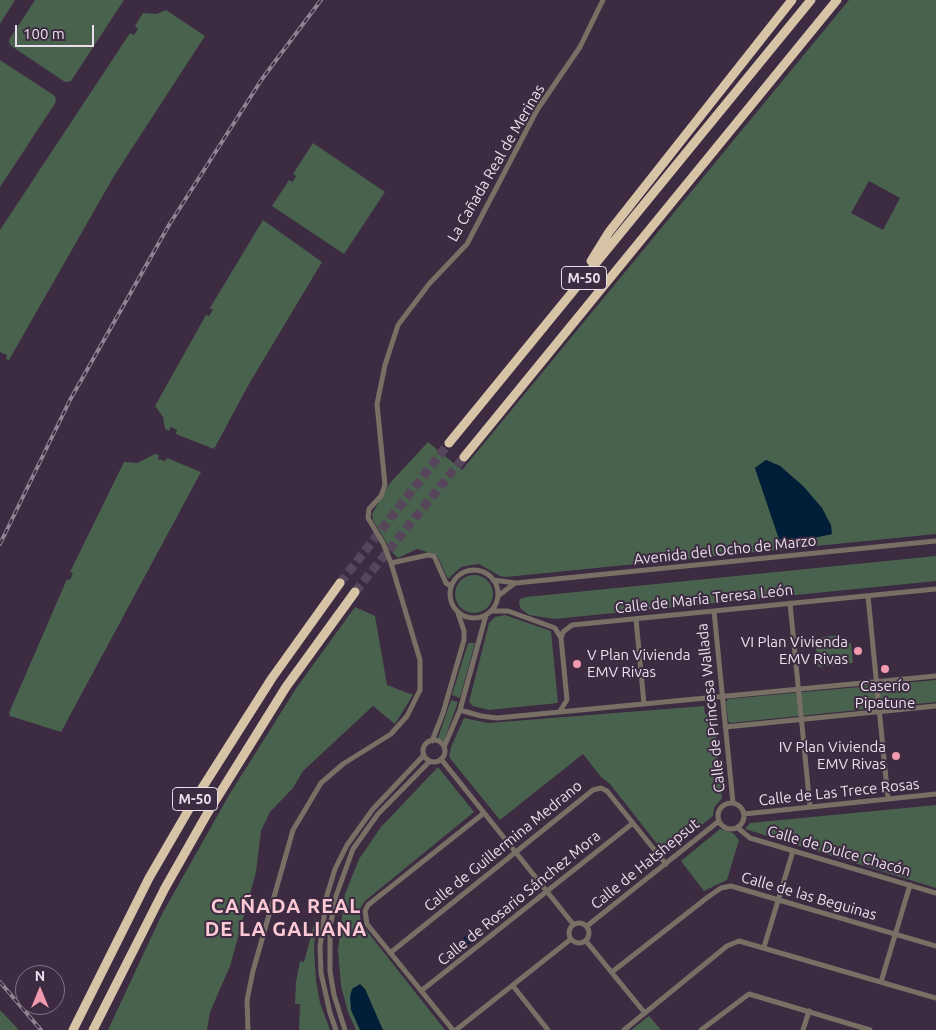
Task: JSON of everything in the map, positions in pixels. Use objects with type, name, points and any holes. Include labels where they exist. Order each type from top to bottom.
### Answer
[{"type":"highway","points":[[569,296],[609,232],[792,0]]},
{"type":"highway","name":"M-50","points":[[449,443],[811,0]]},
{"type":"highway","name":"M-50","points":[[464,457],[837,0]]},
{"type":"highway","name":"M-50","points":[[73,1030],[149,878],[192,804],[272,678],[340,583]]},
{"type":"highway","name":"M-50","points":[[94,1030],[165,888],[207,814],[286,687],[355,592]]},
{"type":"street","name":"La Cañada Real de Merinas","points":[[248,1030],[247,1000],[252,971],[293,830],[321,784],[343,764],[391,734],[407,716],[420,690],[420,660],[391,563],[383,543],[368,518],[370,510],[381,496],[385,486],[377,404],[385,365],[398,325],[429,284],[468,244],[537,110],[580,48],[604,0]]},
{"type":"street","name":"Avenida del Ocho de Marzo","points":[[493,580],[516,583],[936,541]]},
{"type":"street","points":[[391,563],[428,555],[434,556],[446,583],[451,586]]},
{"type":"street","points":[[336,1030],[324,989],[320,947],[323,914],[330,886],[347,845],[373,809],[424,756],[425,746],[432,740],[443,713],[464,640],[464,631],[458,612],[450,600],[451,586],[457,577],[472,570],[482,572],[493,580],[498,596]]},
{"type":"street","points":[[346,1030],[334,995],[330,971],[330,928],[336,896],[353,849],[378,814],[430,761],[441,759],[445,754],[444,747],[460,710],[488,613],[498,596],[516,583]]},
{"type":"street","name":"Calle de María Teresa León","points":[[561,638],[563,632],[572,625],[936,589]]},
{"type":"street","points":[[868,596],[888,799]]},
{"type":"street","points":[[790,603],[810,807]]},
{"type":"street","points":[[458,612],[472,618],[488,613],[508,611],[552,626],[561,638],[567,700],[576,711]]},
{"type":"street","name":"Calle de Princesa Wallada","points":[[714,611],[732,803]]},
{"type":"street","points":[[636,619],[644,704]]},
{"type":"street","points":[[460,710],[489,718],[936,676]]},
{"type":"street","points":[[560,712],[567,700]]},
{"type":"street","points":[[725,727],[936,706]]},
{"type":"street","points":[[432,740],[438,741],[444,747]]},
{"type":"street","points":[[424,756],[430,761]]},
{"type":"street","points":[[441,759],[573,924]]},
{"type":"street","name":"Calle de Guillermina Medrano","points":[[390,953],[597,788],[607,791],[666,864]]},
{"type":"street","name":"Calle de Las Trece Rosas","points":[[744,814],[936,794]]},
{"type":"street","points":[[732,803],[740,806],[744,814],[744,822],[738,828],[725,828],[719,821],[718,814],[722,807],[732,803]]},
{"type":"street","points":[[484,813],[368,905],[365,911],[367,924],[454,1030],[571,939]]},
{"type":"street","name":"Calle de Hatshepsut","points":[[588,926],[719,821]]},
{"type":"street","name":"Calle de Rosario Sánchez Mora","points":[[422,992],[633,823]]},
{"type":"street","name":"Calle de Dulce Chacón","points":[[738,828],[750,838],[936,893]]},
{"type":"street","points":[[764,947],[793,851]]},
{"type":"street","points":[[881,982],[910,886]]},
{"type":"street","name":"Calle de las Beguinas","points":[[612,972],[721,888],[737,887],[936,946]]},
{"type":"street","points":[[579,922],[588,926],[589,936],[586,941],[579,943],[571,939],[569,930],[573,924],[579,922]]},
{"type":"street","points":[[586,941],[644,1012]]},
{"type":"street","points":[[624,1030],[733,942],[739,941],[936,998]]},
{"type":"street","points":[[513,986],[548,1030]]},
{"type":"street","points":[[702,1030],[749,994],[870,1030]]},
{"type":"street","points":[[803,1030],[809,1012]]},
{"type":"green space","points":[[0,0],[15,0],[0,24]]},
{"type":"green space","points":[[35,0],[124,0],[71,81],[65,82],[10,45],[9,40]]},
{"type":"green space","points":[[849,0],[936,0],[936,534],[506,577],[500,576],[479,564],[461,567],[448,579],[437,555],[417,549],[398,558],[392,552],[373,520],[372,514],[390,483],[428,442],[462,470]],"holes":[[[869,181],[900,198],[883,230],[851,213]],[[766,460],[780,466],[804,487],[831,534],[795,542],[779,539],[755,468]]]},
{"type":"green space","points":[[166,10],[205,36],[114,176],[9,360],[6,359],[7,355],[0,352],[0,230],[130,33],[134,35],[138,29],[135,26],[143,13],[157,14]]},
{"type":"green space","points":[[0,60],[55,96],[56,102],[0,187]]},
{"type":"green space","points":[[313,143],[385,192],[344,254],[272,206],[289,180],[293,182],[296,176],[293,174]]},
{"type":"green space","points":[[263,220],[322,262],[249,384],[214,449],[176,434],[177,430],[171,427],[169,431],[165,429],[163,417],[155,406],[206,315],[209,316],[213,310],[210,308]]},
{"type":"green space","points":[[155,454],[159,455],[158,459],[165,461],[167,458],[201,472],[61,732],[10,716],[9,713],[67,579],[70,580],[73,573],[70,572],[124,462],[137,463]]},
{"type":"green space","points":[[936,556],[936,581],[554,619],[529,615],[521,609],[519,603],[520,599],[526,597]]},
{"type":"green space","points":[[474,575],[487,581],[493,594],[487,607],[474,613],[461,607],[455,594],[461,581]]},
{"type":"green space","points":[[355,607],[375,616],[387,685],[413,695],[395,724],[373,706],[303,771],[293,788],[270,812],[261,831],[256,872],[230,966],[210,1012],[207,1030],[108,1030],[162,914],[229,795],[297,687]]},
{"type":"green space","points":[[505,615],[551,631],[558,703],[489,710],[473,706],[469,702],[489,623],[495,617]]},
{"type":"green space","points":[[841,635],[842,644],[851,643],[853,663],[818,667],[816,646],[822,645],[822,637]]},
{"type":"green space","points":[[468,643],[475,643],[460,698],[452,695]]},
{"type":"green space","points":[[936,680],[936,702],[730,723],[728,721],[726,702],[728,699]]},
{"type":"green space","points":[[451,700],[458,702],[444,741],[438,738]]},
{"type":"green space","points":[[704,706],[705,714],[714,715],[722,798],[714,808],[713,816],[665,854],[610,784],[601,777],[583,754],[500,820],[449,757],[451,747],[464,718],[488,723]]},
{"type":"green space","points":[[438,767],[474,812],[365,901],[360,909],[360,918],[363,926],[445,1030],[356,1030],[348,1012],[341,986],[338,950],[345,894],[359,859],[381,827]]},
{"type":"green space","points":[[936,805],[936,888],[745,829],[750,823]]},
{"type":"green space","points":[[720,829],[733,833],[739,840],[727,880],[704,891],[681,861]]},
{"type":"green space","points":[[316,917],[314,949],[316,981],[320,1003],[330,1030],[299,1030],[300,1004],[295,1004],[296,982],[300,961],[304,962]]},
{"type":"green space","points":[[0,1010],[19,1030],[0,1030]]},
{"type":"green space","points":[[649,1016],[661,1030],[631,1030]]},
{"type":"water","points":[[766,460],[780,466],[804,487],[822,508],[831,525],[832,534],[795,542],[779,539],[755,468]]},
{"type":"water","points":[[477,927],[483,934],[468,945],[463,938]]},
{"type":"water","points":[[360,984],[365,989],[383,1030],[360,1030],[351,1010],[350,997],[352,989]]},
{"type":"tunnel","points":[[340,583],[449,443]]},
{"type":"tunnel","points":[[355,592],[464,457]]},
{"type":"railway","points":[[0,544],[70,400],[169,225],[262,79],[321,0]]},
{"type":"railway","points":[[0,982],[41,1030]]},
{"type":"place","name":"VI Plan Vivienda EMV Rivas","points":[[858,651]]},
{"type":"place","name":"V Plan Vivienda EMV Rivas","points":[[577,664]]},
{"type":"place","name":"Caserío Pipatune","points":[[885,669]]},
{"type":"place","name":"IV Plan Vivienda EMV Rivas","points":[[896,756]]},
{"type":"district","name":"CAÑADA REAL DE LA GALIANA","points":[[286,918]]}]
